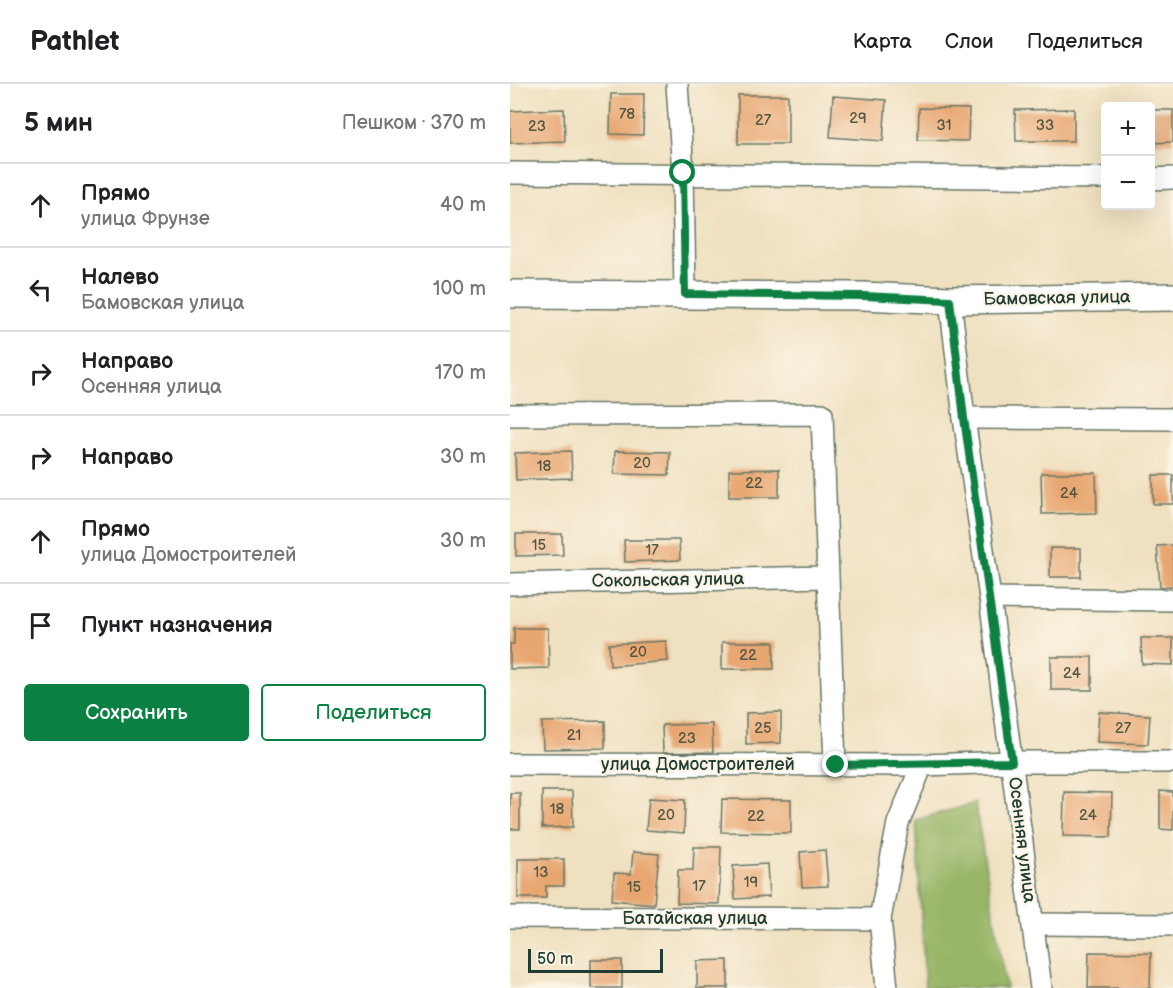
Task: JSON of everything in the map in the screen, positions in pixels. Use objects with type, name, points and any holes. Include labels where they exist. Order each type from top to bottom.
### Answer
[{"type":"main road","name":"Бамовская улица","points":[[510,294],[863,296],[950,300],[1173,297]]},
{"type":"street","points":[[677,84],[683,173],[685,294]]},
{"type":"street","points":[[510,173],[1101,178]]},
{"type":"street","points":[[1155,179],[1173,178]]},
{"type":"street","name":"Осенняя улица","points":[[950,300],[1041,988]]},
{"type":"street","points":[[510,416],[822,414],[836,765]]},
{"type":"street","points":[[964,418],[1173,418]]},
{"type":"street","name":"Сокольская улица","points":[[510,584],[827,577]]},
{"type":"street","points":[[990,598],[1173,600]]},
{"type":"street","points":[[1012,762],[1173,762]]},
{"type":"street","name":"улица Домостроителей","points":[[510,764],[922,765],[1012,762]]},
{"type":"street","points":[[887,988],[880,919],[898,823],[922,765]]},
{"type":"street","name":"Батайская улица","points":[[510,917],[880,919]]},
{"type":"street","points":[[1033,924],[1173,925]]},
{"type":"green space","points":[[975,803],[1006,988],[925,988],[916,820]]},
{"type":"building","points":[[611,94],[644,94],[643,135],[610,134]]},
{"type":"building","points":[[738,95],[788,95],[788,144],[738,144]]},
{"type":"building","points":[[833,96],[886,100],[883,141],[830,137]]},
{"type":"building","points":[[919,108],[969,109],[968,141],[918,140]]},
{"type":"building","points":[[564,109],[565,141],[510,143],[510,111]]},
{"type":"building","points":[[1074,109],[1074,141],[1016,141],[1015,110]]},
{"type":"building","points":[[1155,110],[1173,110],[1173,142],[1155,143]]},
{"type":"building","points":[[571,451],[572,478],[516,480],[515,453]]},
{"type":"building","points":[[615,451],[670,452],[669,475],[614,474]]},
{"type":"building","points":[[779,469],[779,497],[729,497],[729,470]]},
{"type":"building","points":[[1041,473],[1096,473],[1097,513],[1042,514]]},
{"type":"building","points":[[1153,475],[1173,475],[1173,504],[1153,504]]},
{"type":"building","points":[[516,534],[562,534],[563,555],[516,556]]},
{"type":"building","points":[[624,540],[679,540],[680,560],[625,562]]},
{"type":"building","points":[[1173,545],[1173,586],[1160,587],[1157,546]]},
{"type":"building","points":[[1050,548],[1081,548],[1081,577],[1050,577]]},
{"type":"building","points":[[514,628],[548,628],[549,668],[510,669],[510,644],[514,644]]},
{"type":"building","points":[[1141,638],[1173,638],[1173,665],[1142,664]]},
{"type":"building","points":[[666,641],[668,661],[610,666],[609,644]]},
{"type":"building","points":[[722,642],[774,642],[774,669],[722,669]]},
{"type":"building","points":[[1051,657],[1092,657],[1092,690],[1051,690]]},
{"type":"building","points":[[781,712],[781,743],[746,744],[746,713]]},
{"type":"building","points":[[1099,712],[1150,715],[1148,744],[1097,742]]},
{"type":"building","points":[[605,721],[605,748],[543,749],[542,722]]},
{"type":"building","points":[[712,724],[713,752],[663,753],[662,725]]},
{"type":"building","points":[[542,791],[572,791],[573,827],[542,828]]},
{"type":"building","points":[[1160,791],[1173,792],[1173,830],[1160,829]]},
{"type":"building","points":[[1064,792],[1112,793],[1111,837],[1063,836]]},
{"type":"building","points":[[510,793],[520,793],[520,829],[510,829]]},
{"type":"building","points":[[649,798],[685,800],[684,833],[646,830]]},
{"type":"building","points":[[722,799],[791,800],[791,833],[721,832]]},
{"type":"building","points":[[694,847],[721,847],[719,904],[677,903],[678,870],[693,870]]},
{"type":"building","points":[[825,850],[828,886],[802,887],[800,852]]},
{"type":"building","points":[[633,852],[659,854],[654,904],[612,900],[614,873],[631,874]]},
{"type":"building","points":[[518,859],[564,859],[564,886],[546,886],[546,898],[518,898]]},
{"type":"building","points":[[767,864],[769,897],[735,899],[733,866]]},
{"type":"building","points":[[1089,952],[1151,953],[1150,988],[1088,988]]},
{"type":"building","points":[[591,960],[622,960],[622,988],[591,988]]},
{"type":"building","points":[[728,960],[728,988],[697,988],[697,961]]},
{"type":"route","points":[[683,173],[685,294],[863,296],[950,300],[964,418],[1012,762],[836,765]]}]
